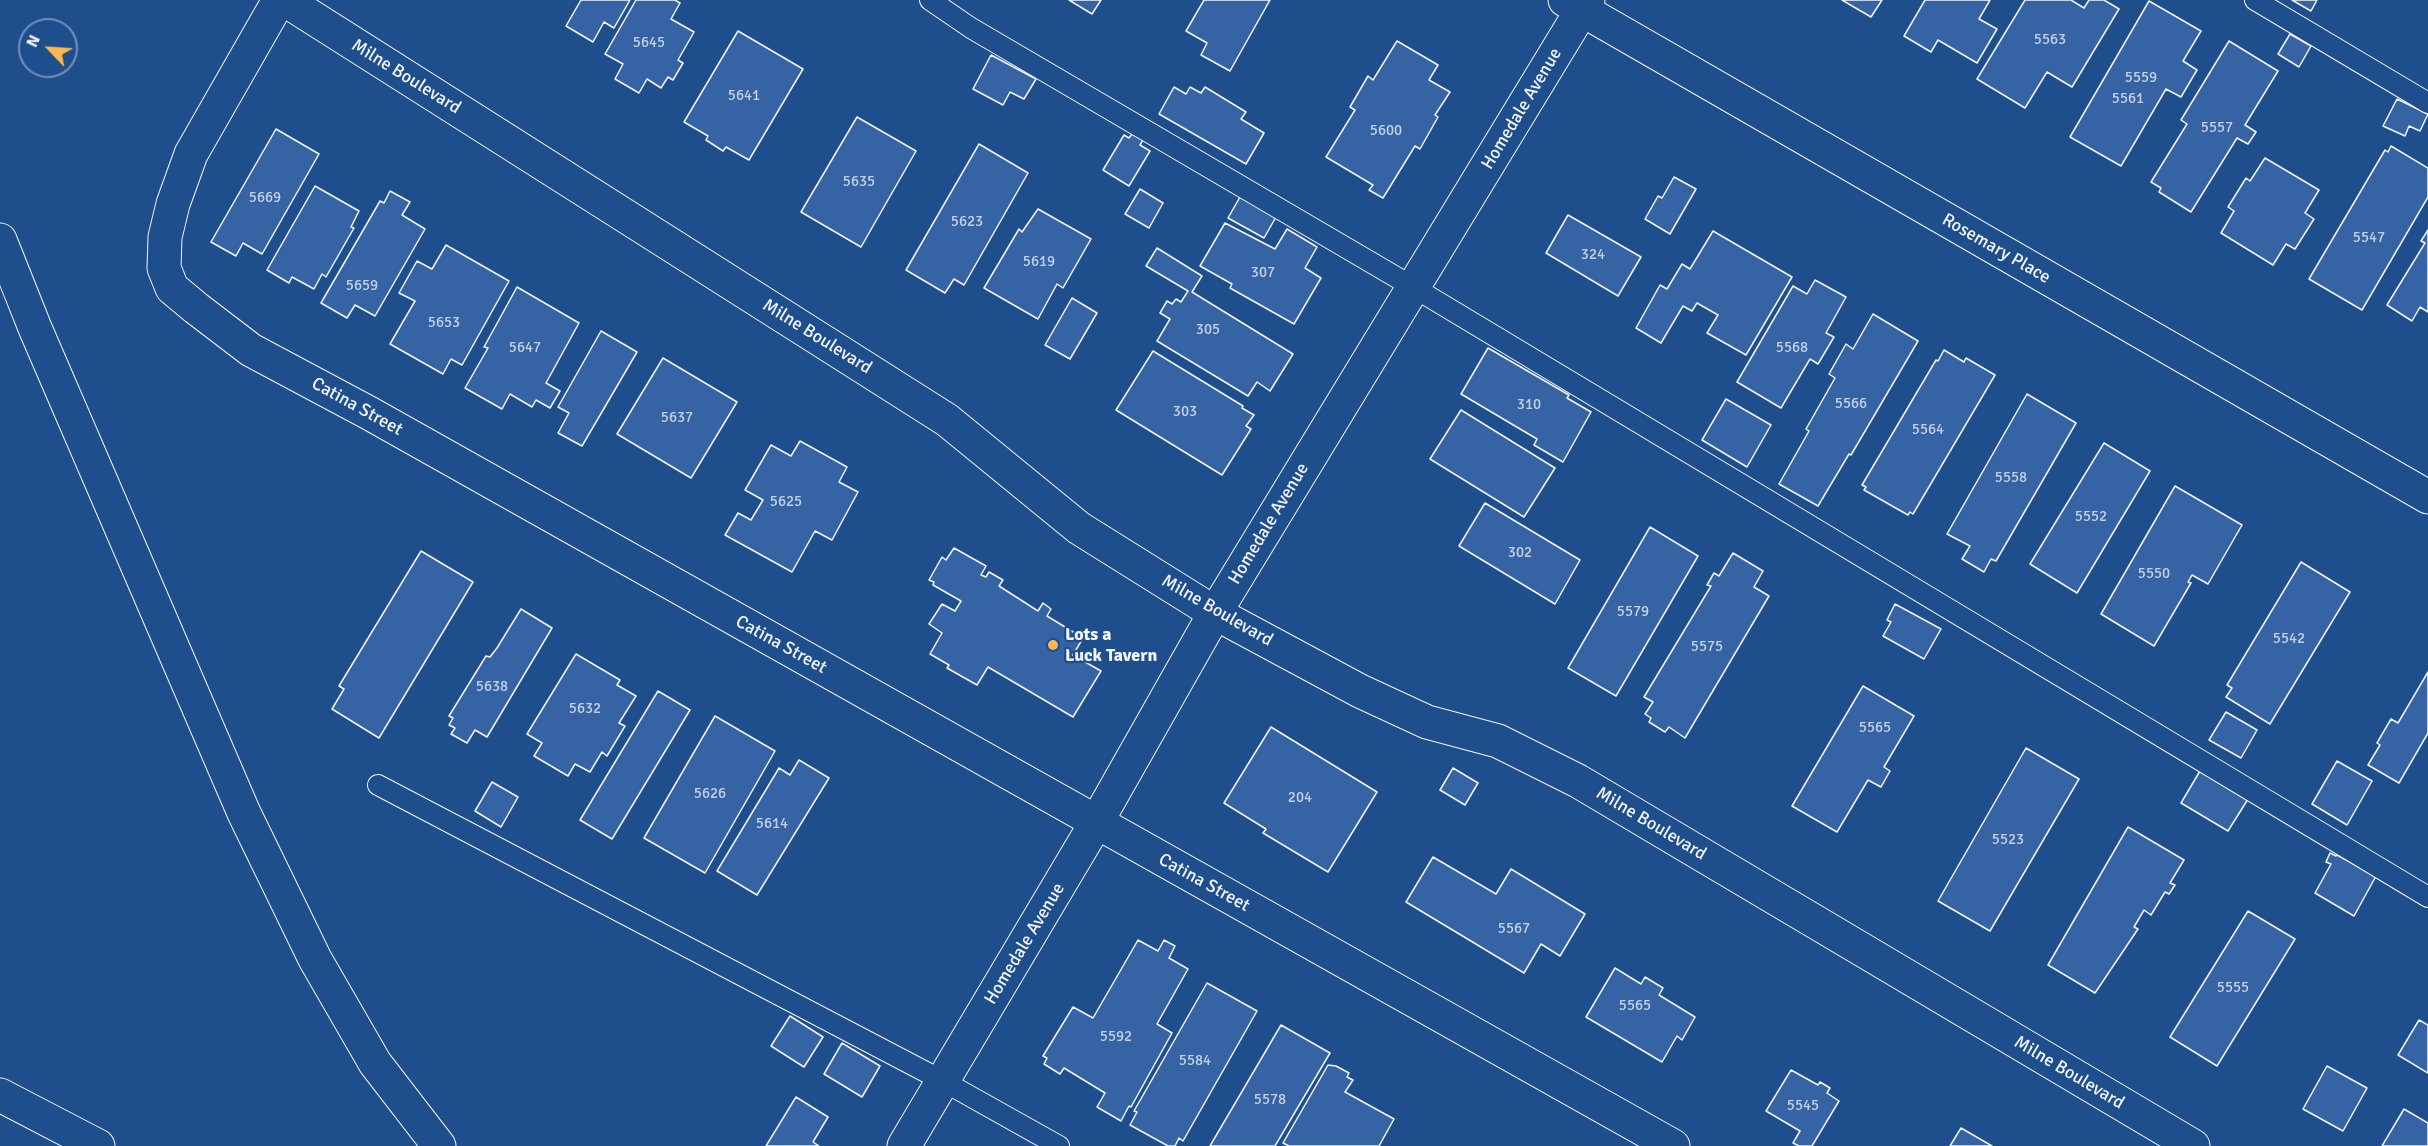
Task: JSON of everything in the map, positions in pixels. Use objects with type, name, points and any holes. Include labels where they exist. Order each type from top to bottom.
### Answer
[{"type":"main road","name":"Catina Street","points":[[279,0],[191,154],[173,204],[165,237],[164,268],[172,288],[251,350],[369,413],[1673,1146]]},
{"type":"main road","name":"Milne Boulevard","points":[[285,0],[947,420],[1079,528],[1215,613],[1360,691],[1417,717],[1498,741],[1578,781],[2193,1146]]},
{"type":"main road","name":"Homedale Avenue","points":[[904,1146],[1096,823],[1215,613],[1413,287],[1578,3]]},
{"type":"main road","name":"Rosemary Place","points":[[1578,3],[2428,497]]},
{"type":"main road","points":[[0,240],[48,360],[243,813],[315,959],[375,1063],[439,1146]]},
{"type":"main road","points":[[0,1095],[98,1146]]},
{"type":"lane","points":[[930,0],[971,28],[1413,287],[2428,897]]},
{"type":"lane","points":[[2255,0],[2428,103]]},
{"type":"lane","points":[[378,785],[943,1081],[1059,1146]]},
{"type":"building","points":[[581,0],[630,0],[614,28],[604,22],[593,42],[566,26]]},
{"type":"building","points":[[636,0],[675,0],[680,3],[671,19],[694,32],[678,60],[683,63],[673,80],[668,77],[661,88],[647,79],[639,93],[615,79],[623,64],[605,54]]},
{"type":"building","points":[[1069,0],[1101,0],[1092,14]]},
{"type":"building","points":[[1204,0],[1270,0],[1230,71],[1201,55],[1207,43],[1186,31]]},
{"type":"building","points":[[1842,0],[1882,0],[1871,17]]},
{"type":"building","points":[[1925,0],[1990,0],[1979,19],[1997,29],[1977,63],[1938,40],[1931,52],[1904,36]]},
{"type":"building","points":[[2025,0],[2071,0],[2084,8],[2089,0],[2104,0],[2119,9],[2072,87],[2047,72],[2025,108],[1977,79]]},
{"type":"building","points":[[2292,0],[2317,0],[2311,11]]},
{"type":"building","points":[[2149,1],[2201,31],[2183,61],[2197,70],[2181,97],[2166,89],[2121,166],[2070,137]]},
{"type":"building","points":[[738,31],[803,69],[749,160],[726,147],[723,151],[706,140],[708,136],[684,122]]},
{"type":"building","points":[[2290,34],[2311,46],[2299,67],[2278,54]]},
{"type":"building","points":[[1397,41],[1438,65],[1429,80],[1450,92],[1435,115],[1438,117],[1420,149],[1415,146],[1383,198],[1369,190],[1373,185],[1326,157],[1355,110],[1350,107],[1368,76],[1373,80]]},
{"type":"building","points":[[2229,41],[2278,71],[2245,125],[2256,132],[2248,144],[2237,138],[2191,212],[2159,192],[2161,188],[2151,182],[2187,124],[2181,120]]},
{"type":"building","points":[[991,55],[1036,79],[1024,99],[1010,92],[1003,105],[973,89]]},
{"type":"building","points":[[1174,87],[1186,94],[1190,87],[1201,93],[1205,87],[1246,112],[1241,119],[1264,133],[1246,164],[1159,114]]},
{"type":"building","points":[[2397,99],[2428,114],[2420,131],[2409,126],[2405,136],[2383,126]]},
{"type":"building","points":[[857,117],[916,151],[861,247],[801,212]]},
{"type":"building","points":[[276,129],[319,154],[262,254],[243,243],[236,256],[211,242]]},
{"type":"building","points":[[1132,134],[1143,140],[1140,145],[1150,151],[1129,186],[1103,170],[1124,135],[1129,138]]},
{"type":"building","points":[[979,144],[1028,173],[964,285],[954,279],[945,293],[906,270]]},
{"type":"building","points":[[2391,146],[2428,168],[2428,197],[2362,310],[2309,279],[2385,150],[2388,152]]},
{"type":"building","points":[[2265,158],[2319,190],[2305,213],[2314,219],[2295,249],[2286,244],[2273,265],[2221,233],[2234,211],[2228,207],[2246,178],[2250,181]]},
{"type":"building","points":[[1674,177],[1696,189],[1670,234],[1645,219],[1658,196],[1662,198]]},
{"type":"building","points":[[315,186],[359,211],[351,227],[354,228],[326,277],[322,274],[314,289],[292,277],[289,283],[267,270]]},
{"type":"building","points":[[1140,189],[1163,203],[1149,228],[1125,214]]},
{"type":"building","points":[[390,191],[410,202],[402,215],[425,229],[375,316],[355,305],[347,318],[321,303],[380,201],[384,203]]},
{"type":"building","points":[[1240,197],[1276,217],[1264,238],[1228,218]]},
{"type":"building","points":[[1038,209],[1091,239],[1063,288],[1057,284],[1038,319],[984,288],[1019,229],[1022,232]]},
{"type":"building","points":[[1568,215],[1641,257],[1618,296],[1546,253]]},
{"type":"building","points":[[1225,223],[1275,249],[1287,229],[1317,247],[1305,268],[1321,278],[1294,324],[1230,288],[1232,284],[1200,266]]},
{"type":"building","points":[[2428,230],[2428,312],[2420,307],[2412,321],[2387,305],[2425,243],[2421,241]]},
{"type":"building","points":[[1713,231],[1792,277],[1746,355],[1707,333],[1718,315],[1697,303],[1692,311],[1683,306],[1661,343],[1636,328],[1660,285],[1667,289],[1682,264],[1690,269]]},
{"type":"building","points":[[446,245],[509,281],[462,365],[451,359],[443,374],[390,344],[415,301],[399,293],[417,261],[432,269]]},
{"type":"building","points":[[1157,248],[1202,276],[1192,292],[1293,354],[1270,391],[1257,382],[1248,396],[1157,341],[1170,319],[1160,313],[1167,301],[1172,304],[1176,299],[1181,302],[1188,291],[1146,266]]},
{"type":"building","points":[[1815,280],[1846,297],[1826,333],[1834,337],[1818,364],[1810,359],[1781,408],[1737,382],[1793,286],[1807,294]]},
{"type":"building","points":[[517,287],[579,323],[546,383],[560,391],[550,408],[536,400],[532,407],[510,394],[502,409],[465,388],[488,348],[484,347]]},
{"type":"building","points":[[1072,298],[1097,313],[1070,359],[1045,345]]},
{"type":"building","points":[[1873,314],[1918,341],[1818,506],[1779,484],[1809,431],[1806,429],[1835,378],[1829,374],[1846,344],[1853,349]]},
{"type":"building","points":[[601,331],[637,352],[582,446],[558,433],[569,413],[558,407]]},
{"type":"building","points":[[1488,348],[1569,395],[1567,398],[1591,412],[1563,462],[1534,445],[1537,439],[1461,394]]},
{"type":"building","points":[[1944,350],[1964,362],[1966,358],[1995,375],[1913,514],[1910,512],[1908,515],[1864,490],[1866,487],[1862,485]]},
{"type":"building","points":[[1153,351],[1254,415],[1246,426],[1251,429],[1222,475],[1116,410]]},
{"type":"building","points":[[663,358],[737,402],[691,478],[617,434]]},
{"type":"building","points":[[2027,394],[2076,423],[1996,561],[1991,559],[1984,572],[1962,559],[1970,546],[1947,534]]},
{"type":"building","points":[[1726,399],[1771,425],[1747,467],[1702,440]]},
{"type":"building","points":[[1461,410],[1555,468],[1524,517],[1430,459]]},
{"type":"building","points":[[800,441],[847,467],[839,482],[858,492],[832,540],[815,531],[792,572],[725,535],[738,513],[751,520],[763,500],[745,490],[771,445],[791,456]]},
{"type":"building","points":[[2104,443],[2150,471],[2077,593],[2030,564]]},
{"type":"building","points":[[2175,486],[2242,525],[2208,584],[2192,575],[2188,582],[2191,583],[2154,646],[2101,614]]},
{"type":"building","points":[[1485,503],[1580,560],[1555,604],[1459,546]]},
{"type":"building","points":[[1650,527],[1698,556],[1616,696],[1568,668]]},
{"type":"building","points":[[954,548],[986,566],[981,575],[986,577],[989,572],[1003,580],[999,586],[1038,611],[1043,603],[1051,609],[1047,616],[1083,638],[1073,655],[1101,671],[1073,717],[988,667],[977,685],[947,668],[949,665],[930,654],[942,633],[929,624],[942,604],[955,611],[961,601],[933,585],[934,582],[929,580],[942,557],[946,560]]},
{"type":"building","points":[[421,551],[473,582],[379,738],[332,709],[344,689],[339,686]]},
{"type":"building","points":[[1733,553],[1763,571],[1754,587],[1769,596],[1685,738],[1669,727],[1665,732],[1649,722],[1651,718],[1645,714],[1653,702],[1644,697],[1711,586],[1707,585],[1714,573],[1719,576]]},
{"type":"building","points":[[2301,562],[2350,592],[2270,724],[2226,697],[2232,688],[2227,685]]},
{"type":"building","points":[[1895,604],[1941,629],[1924,659],[1883,636],[1891,622],[1887,620]]},
{"type":"building","points":[[521,609],[552,628],[487,737],[475,730],[467,743],[451,734],[455,728],[449,725],[453,718],[449,716],[486,656],[490,657],[497,648]]},
{"type":"building","points":[[576,654],[620,680],[617,685],[636,696],[619,723],[625,726],[607,756],[602,752],[590,772],[575,764],[568,776],[534,756],[542,743],[527,734]]},
{"type":"building","points":[[2428,672],[2428,733],[2399,783],[2368,765],[2391,719],[2398,723]]},
{"type":"building","points":[[1863,686],[1914,716],[1884,767],[1890,771],[1881,787],[1868,780],[1837,832],[1792,806]]},
{"type":"building","points":[[658,691],[690,710],[612,839],[580,820]]},
{"type":"building","points":[[2226,712],[2257,730],[2241,758],[2209,740]]},
{"type":"building","points":[[715,716],[775,751],[705,873],[644,838]]},
{"type":"building","points":[[1271,727],[1377,792],[1328,872],[1263,833],[1266,829],[1224,803]]},
{"type":"building","points":[[2026,748],[2079,779],[1990,931],[1938,901]]},
{"type":"building","points":[[799,760],[829,778],[757,895],[717,871],[779,768],[790,775]]},
{"type":"building","points":[[2337,761],[2372,781],[2347,825],[2312,804]]},
{"type":"building","points":[[1453,768],[1478,783],[1465,805],[1440,790]]},
{"type":"building","points":[[2200,771],[2248,799],[2228,831],[2181,803]]},
{"type":"building","points":[[492,782],[518,797],[501,827],[475,811]]},
{"type":"building","points":[[2128,827],[2184,860],[2170,883],[2175,885],[2169,894],[2165,892],[2151,915],[2144,910],[2134,927],[2138,929],[2095,993],[2048,965]]},
{"type":"building","points":[[2330,853],[2376,876],[2354,916],[2315,893],[2331,864],[2326,862]]},
{"type":"building","points":[[1433,857],[1496,894],[1511,869],[1585,914],[1560,956],[1541,944],[1524,973],[1406,902]]},
{"type":"building","points":[[2248,911],[2295,939],[2217,1066],[2170,1037]]},
{"type":"building","points":[[1138,940],[1158,951],[1164,940],[1175,946],[1169,958],[1188,969],[1157,1024],[1172,1033],[1121,1121],[1097,1107],[1105,1093],[1064,1068],[1060,1074],[1044,1064],[1047,1058],[1043,1056],[1073,1007],[1093,1018]]},
{"type":"building","points":[[1615,968],[1641,984],[1645,977],[1663,988],[1659,995],[1695,1017],[1682,1040],[1677,1036],[1662,1062],[1586,1017]]},
{"type":"building","points":[[1207,983],[1257,1011],[1183,1141],[1179,1138],[1175,1146],[1168,1146],[1130,1125],[1137,1112],[1134,1111]]},
{"type":"building","points":[[790,1016],[823,1037],[804,1067],[771,1046]]},
{"type":"building","points":[[2419,1020],[2428,1025],[2428,1073],[2398,1055]]},
{"type":"building","points":[[1281,1025],[1330,1053],[1275,1146],[1210,1146]]},
{"type":"building","points":[[842,1043],[880,1066],[862,1097],[824,1074]]},
{"type":"building","points":[[1328,1065],[1336,1066],[1349,1073],[1347,1077],[1353,1080],[1345,1092],[1394,1119],[1379,1146],[1289,1146],[1283,1143]]},
{"type":"building","points":[[2327,1066],[2367,1088],[2343,1131],[2303,1109]]},
{"type":"building","points":[[1791,1070],[1818,1085],[1820,1082],[1830,1088],[1827,1093],[1839,1101],[1812,1146],[1799,1146],[1793,1143],[1800,1131],[1766,1111]]},
{"type":"building","points":[[796,1097],[828,1117],[813,1142],[819,1146],[766,1146]]},
{"type":"building","points":[[2404,1109],[2428,1123],[2428,1146],[2382,1146]]},
{"type":"building","points":[[1961,1128],[1992,1146],[1950,1146]]},
{"type":"place","name":"Lots a Luck Tavern","points":[[1053,645]]}]
